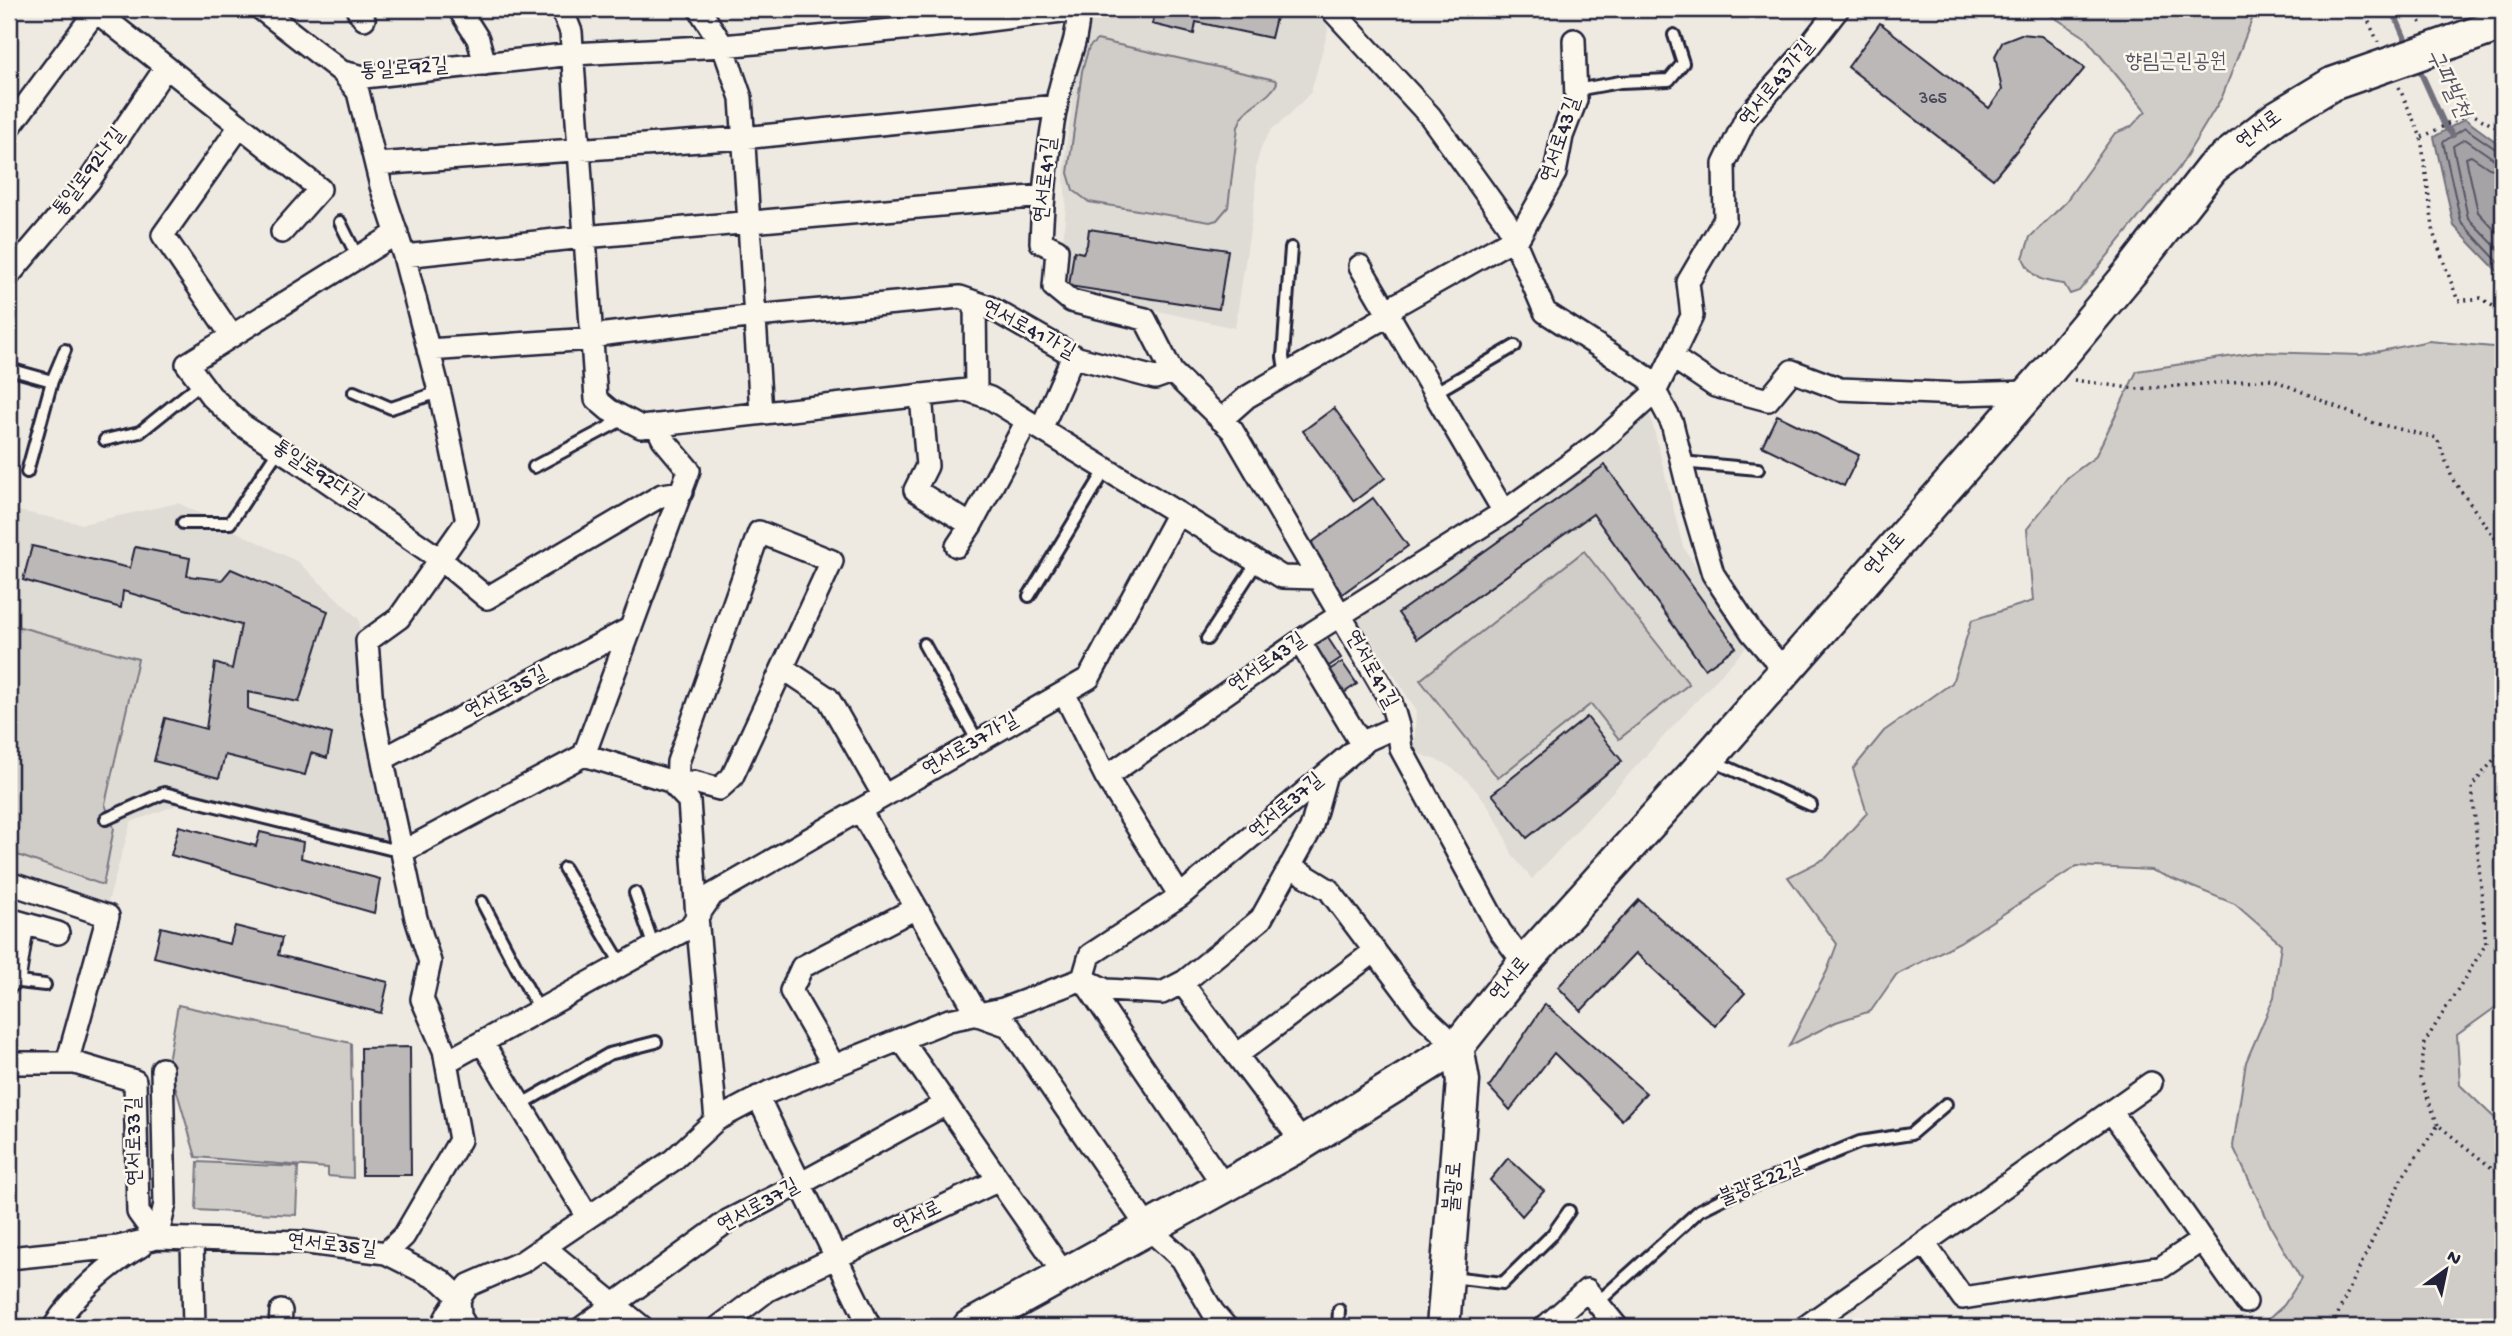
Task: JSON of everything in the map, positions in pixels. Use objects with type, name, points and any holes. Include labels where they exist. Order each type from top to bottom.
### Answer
[{"type":"main road","points":[[2441,47],[2503,24]]},
{"type":"main road","name":"연서로","points":[[968,1327],[1303,1143],[1457,1047],[1524,963],[1708,759],[2036,384],[2130,273],[2211,169],[2277,117],[2332,84],[2441,47]]},
{"type":"main road","name":"불광로","points":[[1443,1327],[1463,1080],[1457,1047]]},
{"type":"street","name":"통일로92길","points":[[261,9],[342,72],[364,77],[573,54],[723,47]]},
{"type":"street","points":[[459,9],[478,39],[485,64]]},
{"type":"street","points":[[562,9],[572,32],[596,400],[641,427],[967,390],[990,398],[1282,577],[1317,578]]},
{"type":"street","points":[[699,9],[723,47],[741,98],[761,413]]},
{"type":"street","name":"연서로41길","points":[[723,47],[1078,9],[1079,29],[1056,106],[1043,196],[1041,242],[1057,250],[1054,287],[1070,301],[1144,318],[1172,372],[1232,430],[1391,702],[1401,748],[1500,931],[1524,963]]},
{"type":"street","points":[[1331,9],[1430,117],[1507,223],[1545,312],[1648,379],[1672,423],[1713,574],[1752,633],[1784,670]]},
{"type":"street","name":"연서로43가길","points":[[1655,392],[1692,316],[1688,282],[1725,219],[1724,164],[1746,118],[1838,9]]},
{"type":"street","points":[[9,128],[95,10],[320,189],[282,232]]},
{"type":"street","points":[[1574,40],[1576,90]]},
{"type":"street","name":"통일로92나길","points":[[9,275],[89,181],[166,67]]},
{"type":"street","points":[[342,72],[358,92],[376,164],[404,256],[439,392],[467,521],[440,559]]},
{"type":"street","name":"연서로43길","points":[[1286,376],[1389,315],[1396,305],[1520,235],[1555,173],[1562,136],[1576,100],[1576,90]]},
{"type":"street","points":[[376,164],[743,138],[1056,106]]},
{"type":"street","points":[[232,336],[163,235],[240,126]]},
{"type":"street","points":[[404,256],[1043,196]]},
{"type":"street","points":[[201,383],[187,364],[397,233]]},
{"type":"street","points":[[1360,266],[1504,512]]},
{"type":"street","name":"연서로41가길","points":[[591,339],[606,334],[756,316],[960,297],[989,307],[1073,356],[1155,378],[1172,372]]},
{"type":"street","points":[[975,302],[976,393]]},
{"type":"street","points":[[428,350],[591,339]]},
{"type":"street","points":[[957,547],[1034,425],[1073,356]]},
{"type":"street","points":[[1672,357],[1715,386],[1768,400],[1792,371],[1840,389],[1959,394],[2036,384]]},
{"type":"street","points":[[1222,420],[1247,397],[1286,376]]},
{"type":"street","name":"통일로92다길","points":[[201,383],[211,397],[242,425],[440,559],[487,598],[662,495],[682,492]]},
{"type":"street","name":"연서로43길","points":[[1106,776],[1300,642],[1504,512],[1600,442],[1655,392]]},
{"type":"street","points":[[921,395],[927,466],[915,490],[971,524]]},
{"type":"street","points":[[402,852],[584,755],[689,470],[663,439],[656,425]]},
{"type":"street","name":"연서로37가길","points":[[539,1010],[690,927],[712,895],[1089,678],[1178,513]]},
{"type":"street","points":[[758,532],[832,561],[732,778],[719,789],[694,782],[677,788],[678,762],[758,532]]},
{"type":"street","name":"연서로35길","points":[[192,1240],[300,1242],[386,1253],[404,1236],[460,1140],[444,1050],[422,999],[430,962],[416,918],[383,759],[373,706],[367,641],[399,618],[440,559]]},
{"type":"street","name":"연서로35길","points":[[383,759],[631,628]]},
{"type":"street","points":[[1300,642],[1362,744]]},
{"type":"street","points":[[783,668],[828,698],[884,796]]},
{"type":"street","points":[[1064,693],[1106,776],[1180,896]]},
{"type":"street","name":"연서로37길","points":[[1083,979],[1090,955],[1180,896],[1362,744],[1398,726]]},
{"type":"street","points":[[584,755],[670,781],[689,801],[716,1120]]},
{"type":"street","points":[[441,1327],[468,1285],[522,1262],[673,1160],[716,1120],[758,1097],[949,1020],[1003,1009],[1083,979],[1106,990],[1163,993],[1182,983],[1261,919],[1311,829],[1326,775]]},
{"type":"street","points":[[860,810],[978,1014],[1009,1026],[1148,1228],[1182,1259],[1213,1312],[1226,1327]]},
{"type":"street","points":[[1290,866],[1329,890],[1422,1014],[1457,1047]]},
{"type":"street","points":[[9,883],[108,916],[68,1063]]},
{"type":"street","points":[[834,1066],[791,991],[802,967],[916,908]]},
{"type":"street","points":[[9,982],[15,975],[16,921],[58,933]]},
{"type":"street","points":[[1237,1055],[1375,951]]},
{"type":"street","points":[[1083,979],[1224,1186]]},
{"type":"street","points":[[1182,983],[1303,1143]]},
{"type":"street","points":[[446,1062],[539,1010]]},
{"type":"street","points":[[901,1039],[1064,1274]]},
{"type":"street","points":[[482,1042],[588,1217]]},
{"type":"street","name":"연서로33길","points":[[9,1063],[75,1063],[135,1081],[138,1212],[157,1238]]},
{"type":"street","name":"연서로33길","points":[[157,1238],[164,1204],[162,1069]]},
{"type":"street","points":[[1805,1327],[2151,1083]]},
{"type":"street","points":[[758,1097],[870,1327]]},
{"type":"street","name":"연서로37길","points":[[583,1327],[729,1220],[946,1104]]},
{"type":"street","points":[[2111,1111],[2246,1302]]},
{"type":"street","name":"연서로","points":[[719,1327],[768,1290],[999,1180]]},
{"type":"street","points":[[54,1327],[66,1308],[95,1281],[127,1254],[157,1238]]},
{"type":"street","points":[[9,1258],[118,1247],[157,1238],[192,1240],[194,1327]]},
{"type":"street","points":[[1924,1244],[1963,1298],[2162,1267],[2202,1240]]},
{"type":"street","points":[[544,1247],[642,1327]]},
{"type":"street","points":[[386,1253],[442,1281],[459,1297],[460,1316],[466,1327]]},
{"type":"street","points":[[1545,1327],[1587,1290],[1616,1327]]},
{"type":"lane","name":"연서로43길","points":[[1576,90],[1620,82],[1669,80],[1683,63],[1674,35]]},
{"type":"lane","points":[[340,222],[358,258]]},
{"type":"lane","points":[[1286,376],[1283,357],[1291,248]]},
{"type":"lane","points":[[1434,393],[1515,346]]},
{"type":"lane","points":[[27,472],[52,381],[65,350]]},
{"type":"lane","points":[[9,369],[52,381]]},
{"type":"lane","points":[[105,440],[140,432],[201,383]]},
{"type":"lane","points":[[354,392],[391,408],[439,392]]},
{"type":"lane","points":[[534,467],[625,418]]},
{"type":"lane","points":[[183,523],[230,523],[279,449]]},
{"type":"lane","points":[[1681,462],[1758,469]]},
{"type":"lane","points":[[1029,596],[1106,469]]},
{"type":"lane","points":[[1208,639],[1257,562]]},
{"type":"lane","points":[[924,644],[978,742]]},
{"type":"lane","points":[[1708,759],[1811,805]]},
{"type":"lane","points":[[106,820],[164,793],[402,852]]},
{"type":"lane","points":[[564,868],[622,965]]},
{"type":"lane","points":[[635,893],[654,947]]},
{"type":"lane","points":[[482,902],[539,1010]]},
{"type":"lane","points":[[9,982],[46,985]]},
{"type":"lane","points":[[520,1105],[609,1054],[656,1042]]},
{"type":"lane","name":"불광로22길","points":[[1597,1303],[1700,1210],[1860,1142],[1911,1134],[1945,1104]]},
{"type":"lane","points":[[1448,1277],[1503,1283],[1552,1235],[1569,1212]]},
{"type":"lane","points":[[1338,1327],[1339,1310]]},
{"type":"path","points":[[2363,9],[2379,44]]},
{"type":"path","points":[[2413,9],[2441,47],[2470,113],[2503,131]]},
{"type":"path","points":[[2395,79],[2421,137],[2434,235],[2458,300],[2482,298],[2503,313]]},
{"type":"path","points":[[2421,137],[2470,113]]},
{"type":"path","points":[[2036,384],[2136,389],[2272,379],[2374,423],[2437,438],[2452,480],[2503,548]]},
{"type":"path","points":[[2503,730],[2501,751],[2472,786],[2486,944],[2425,1042],[2420,1078],[2438,1125],[2503,1174]]},
{"type":"path","points":[[2334,1327],[2402,1178],[2438,1125]]},
{"type":"shaded area","points":[[1091,9],[1323,11],[1328,30],[1311,92],[1271,130],[1262,145],[1256,165],[1255,197],[1235,328],[1067,291],[1061,275],[1066,203],[1066,145],[1078,63],[1092,17]]},
{"type":"shaded area","points":[[1650,414],[1683,547],[1749,644],[1532,879],[1513,856],[1485,801],[1466,779],[1445,763],[1414,752],[1416,710],[1358,619]]},
{"type":"shaded area","points":[[178,503],[298,562],[359,619],[370,742],[388,851],[289,821],[177,805],[131,822],[107,905],[9,881],[9,552],[13,510],[82,524]]},
{"type":"green space","name":"향림근린공원","points":[[2041,9],[2256,9],[2222,97],[2179,168],[2079,291],[2070,294],[2064,284],[2044,280],[2031,271],[2023,258],[2030,237],[2064,204],[2115,133],[2131,127],[2146,111],[2085,37]]},
{"type":"green space","points":[[1097,40],[1275,80],[1277,83],[1268,95],[1246,112],[1238,127],[1228,207],[1217,220],[1210,222],[1089,202],[1073,190],[1068,173],[1082,71],[1089,47]]},
{"type":"green space","points":[[2429,341],[2503,348],[2503,1005],[2500,1004],[2457,1035],[2460,1085],[2503,1126],[2503,1327],[2260,1327],[2284,1305],[2301,1279],[2272,1229],[2233,1146],[2246,1062],[2274,997],[2281,944],[2235,904],[2151,870],[2077,866],[1960,942],[1896,975],[1871,1011],[1836,1022],[1789,1046],[1827,971],[1837,944],[1788,877],[1826,858],[1867,813],[1853,769],[1884,731],[1952,683],[1972,620],[2033,601],[2027,529],[2068,477],[2095,457],[2137,371],[2260,352],[2361,355]]},
{"type":"green space","points":[[1584,551],[1689,684],[1619,739],[1591,704],[1498,778],[1420,680]]},
{"type":"green space","points":[[9,624],[138,659],[105,804],[114,828],[103,885],[9,852],[13,819],[9,816]]},
{"type":"green space","points":[[178,1005],[351,1043],[353,1178],[328,1176],[328,1168],[196,1157],[168,1061]]},
{"type":"green space","points":[[198,1162],[298,1167],[296,1215],[196,1210]]},
{"type":"water","points":[[2465,119],[2503,147],[2503,277],[2454,226],[2434,137]]},
{"type":"building","points":[[1141,9],[1278,9],[1271,38],[1196,22],[1194,34],[1152,24],[1155,12]]},
{"type":"building","points":[[1880,23],[1989,108],[2002,90],[1995,56],[2003,41],[2021,34],[2041,36],[2085,68],[1993,179],[1848,67]]},
{"type":"building","points":[[1089,229],[1228,250],[1219,309],[1069,286],[1074,251],[1083,253]]},
{"type":"building","points":[[1334,408],[1385,478],[1354,501],[1303,431]]},
{"type":"building","points":[[1777,415],[1859,455],[1844,486],[1762,446]]},
{"type":"building","points":[[1605,465],[1736,647],[1705,669],[1593,514],[1417,639],[1398,613]]},
{"type":"building","points":[[1373,498],[1408,546],[1342,594],[1307,546]]},
{"type":"building","points":[[32,546],[130,568],[135,547],[190,558],[187,576],[222,580],[231,569],[328,611],[299,702],[248,692],[248,709],[332,734],[327,758],[311,753],[305,775],[225,755],[219,778],[154,761],[165,718],[206,729],[215,663],[232,669],[241,625],[123,591],[121,608],[23,580]]},
{"type":"building","points":[[1324,632],[1341,658],[1323,670],[1307,646]]},
{"type":"building","points":[[1342,662],[1357,684],[1339,696],[1324,673]]},
{"type":"building","points":[[1587,717],[1622,761],[1527,838],[1492,794]]},
{"type":"building","points":[[179,826],[256,846],[260,832],[303,842],[301,858],[380,879],[374,913],[171,855]]},
{"type":"building","points":[[1639,900],[1745,993],[1715,1026],[1636,953],[1581,1011],[1558,987]]},
{"type":"building","points":[[235,926],[282,938],[278,955],[388,982],[381,1013],[154,957],[161,927],[230,944]]},
{"type":"building","points":[[1545,1004],[1646,1093],[1622,1120],[1554,1053],[1510,1110],[1489,1087]]},
{"type":"building","points":[[410,1047],[411,1175],[362,1175],[361,1048]]},
{"type":"building","points":[[1508,1158],[1544,1191],[1522,1216],[1490,1180]]},
{"type":"waterway","name":"구파발천","points":[[2392,9],[2409,48]]},
{"type":"waterway","name":"구파발천","points":[[2417,64],[2445,126],[2453,135]]}]
